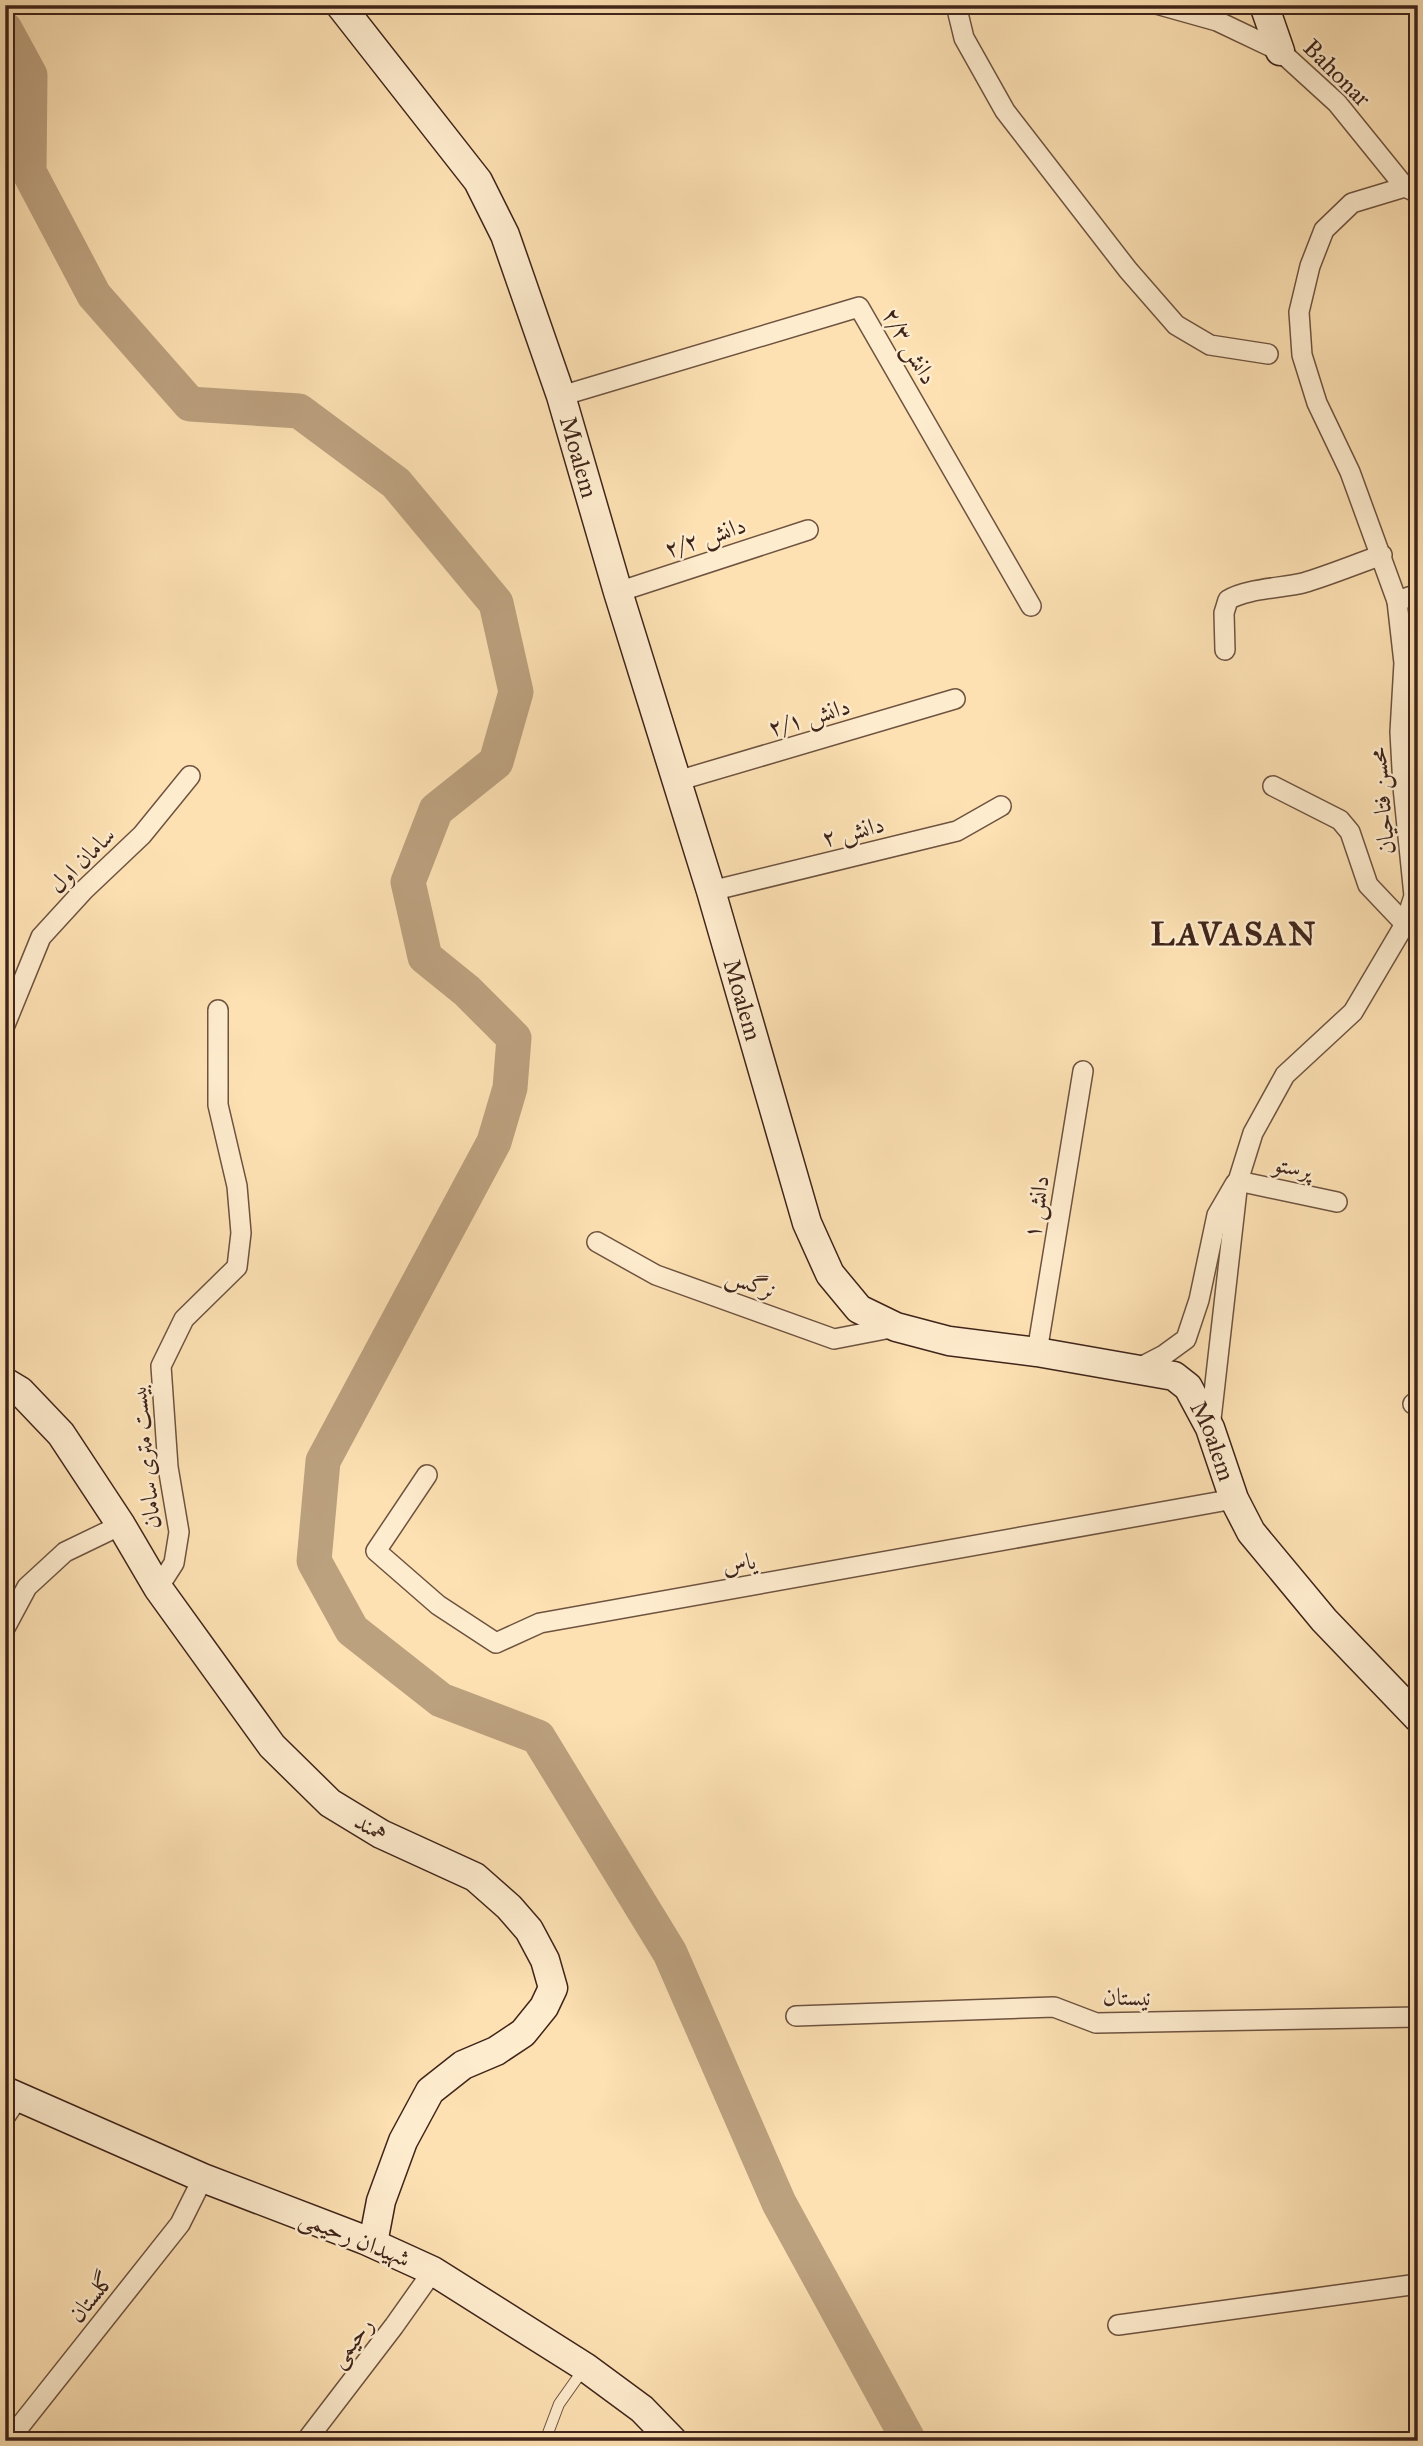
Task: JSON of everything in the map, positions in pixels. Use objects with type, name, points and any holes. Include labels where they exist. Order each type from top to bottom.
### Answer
[{"type":"main road","name":"Moalem","points":[[340,5],[478,181],[505,235],[561,396],[618,592],[711,891],[807,1223],[830,1274],[859,1309],[896,1327],[949,1341],[1037,1352],[1174,1376],[1188,1387],[1210,1428],[1234,1499],[1251,1532],[1315,1610],[1412,1703]]},
{"type":"main road","points":[[1265,5],[1280,51]]},
{"type":"main road","name":"همند","points":[[5,1382],[20,1391],[61,1434],[121,1525],[158,1588],[272,1745],[330,1803],[381,1834],[475,1877],[509,1907],[529,1930],[545,1960],[553,1988],[544,2007],[523,2033],[496,2051],[463,2065],[430,2091],[403,2141],[381,2201],[373,2243]]},
{"type":"main road","name":"شهیدان رحیمی","points":[[10,2101],[373,2243],[433,2271],[585,2367],[642,2409],[673,2441]]},
{"type":"street","points":[[956,5],[964,38],[1005,111],[1128,270],[1176,324],[1210,345],[1268,354]]},
{"type":"street","name":"Bahonar","points":[[1160,5],[1217,21],[1280,51],[1337,103],[1412,190]]},
{"type":"street","name":"محسن فتاحیان","points":[[1210,1428],[1238,1181],[1253,1133],[1285,1075],[1353,1012],[1405,924],[1414,896],[1400,732],[1410,697],[1397,601],[1350,472],[1317,403],[1302,355],[1299,312],[1310,266],[1324,230],[1352,203],[1412,190]]},
{"type":"street","name":"دانش ۲/۳","points":[[561,396],[859,307],[1031,606]]},
{"type":"street","name":"دانش ۲/۲","points":[[618,592],[808,530]]},
{"type":"street","points":[[1225,650],[1224,613],[1228,600],[1238,593],[1258,592],[1304,582],[1382,555]]},
{"type":"street","points":[[1397,601],[1418,594]]},
{"type":"street","name":"دانش ۲/۱","points":[[677,781],[955,699]]},
{"type":"street","name":"سامان اول","points":[[5,1025],[41,937],[84,890],[142,835],[190,776]]},
{"type":"street","points":[[1273,786],[1340,820],[1350,832],[1368,886],[1405,924]]},
{"type":"street","name":"دانش ۲","points":[[711,891],[957,831],[1001,806]]},
{"type":"street","name":"بیست متری سامان","points":[[158,1588],[174,1563],[179,1532],[168,1466],[161,1366],[184,1319],[236,1267],[241,1233],[237,1186],[218,1105],[218,1010]]},
{"type":"street","name":"دانش ۱","points":[[1037,1352],[1083,1071]]},
{"type":"street","points":[[1135,1370],[1164,1355],[1186,1339],[1199,1300],[1217,1214],[1238,1181]]},
{"type":"street","name":"پرستو","points":[[1238,1181],[1337,1202]]},
{"type":"street","name":"نرگس","points":[[597,1242],[656,1275],[834,1339],[896,1327]]},
{"type":"street","name":"یاس","points":[[427,1475],[376,1551],[438,1605],[496,1643],[540,1623],[1234,1499]]},
{"type":"street","points":[[5,1628],[27,1587],[65,1552],[121,1525]]},
{"type":"street","name":"نیستان","points":[[796,2016],[1054,2007],[1096,2023],[1418,2017]]},
{"type":"street","name":"گلستان","points":[[8,2441],[180,2224],[203,2178]]},
{"type":"street","name":"رحیمی","points":[[306,2441],[433,2271]]},
{"type":"street","points":[[1118,2325],[1418,2284]]},
{"type":"lane","points":[[545,2441],[559,2404],[585,2367]]},
{"type":"waterway","points":[[5,29],[30,75],[29,172],[94,295],[190,404],[299,411],[396,483],[496,603],[516,692],[496,762],[436,810],[408,882],[425,957],[467,991],[514,1038],[510,1088],[494,1142],[323,1461],[314,1561],[352,1630],[441,1700],[538,1737],[670,1953],[779,2203],[909,2441]]},
{"type":"district","name":"LAVASAN","points":[[1234,934]]}]
